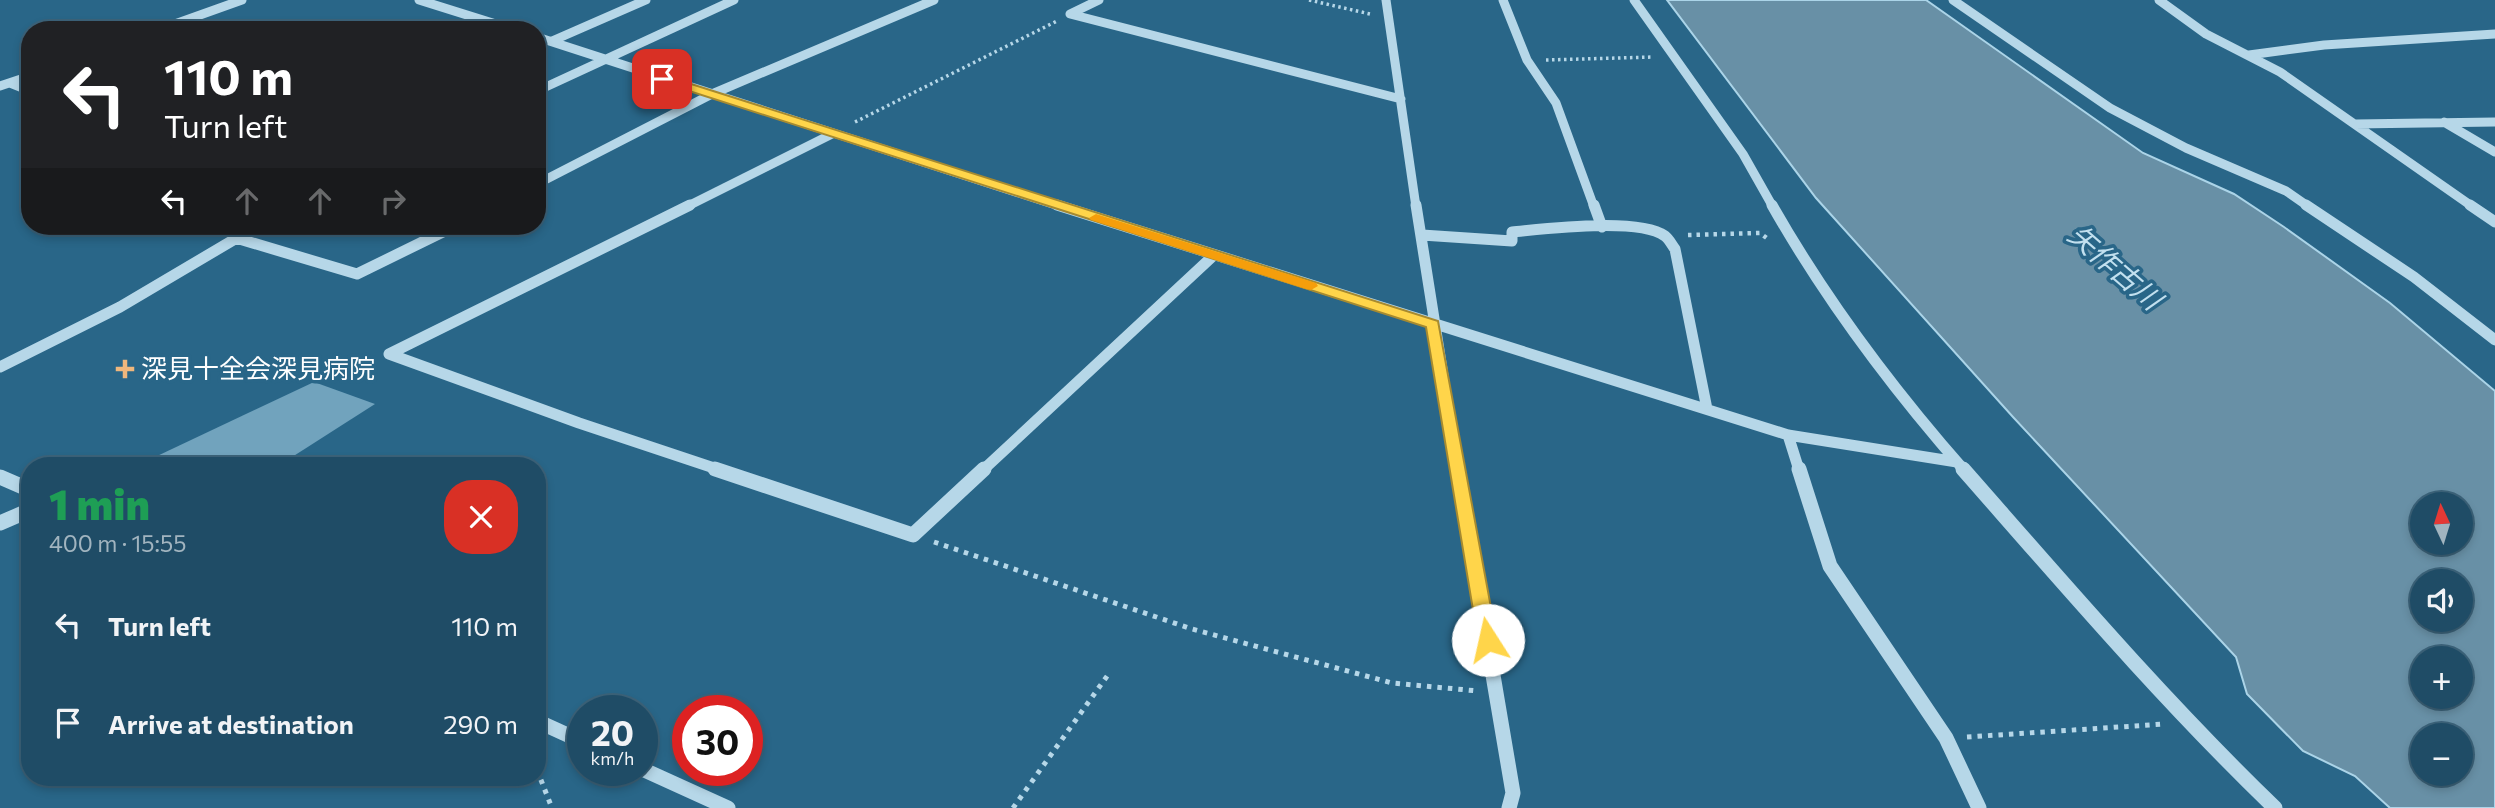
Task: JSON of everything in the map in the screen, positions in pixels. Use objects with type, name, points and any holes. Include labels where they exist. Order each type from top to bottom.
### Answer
[{"type":"street","points":[[183,21],[242,0]]},
{"type":"street","points":[[419,0],[486,21]]},
{"type":"street","points":[[552,41],[646,0]]},
{"type":"street","points":[[546,87],[734,0]]},
{"type":"street","points":[[546,179],[712,94],[934,0]]},
{"type":"street","points":[[1070,14],[1099,0]]},
{"type":"street","points":[[1386,0],[1433,324],[1497,693],[1511,801]]},
{"type":"street","points":[[1503,0],[1527,61],[1556,103],[1602,226]]},
{"type":"street","points":[[1634,0],[1743,154],[1800,254],[1888,379],[1957,463],[2160,691],[2275,808]]},
{"type":"street","points":[[1953,0],[2110,108],[2186,148],[2286,191],[2414,277],[2495,340]]},
{"type":"street","points":[[2159,0],[2206,34],[2280,72],[2495,222]]},
{"type":"street","points":[[1070,14],[1401,99]]},
{"type":"street","points":[[2249,55],[2324,45],[2495,34]]},
{"type":"street","points":[[546,39],[1214,256],[1788,435],[1957,463]]},
{"type":"street","points":[[0,86],[21,79]]},
{"type":"street","points":[[10,83],[21,87]]},
{"type":"street","points":[[2444,122],[2495,152]]},
{"type":"street","points":[[2354,124],[2495,122]]},
{"type":"street","points":[[832,134],[389,354],[579,423],[913,535],[1214,256]]},
{"type":"street","points":[[1422,235],[1513,241],[1512,232],[1602,226],[1645,229],[1664,235],[1675,249],[1707,410]]},
{"type":"street","points":[[0,367],[120,307],[241,235]]},
{"type":"street","points":[[236,238],[357,274],[437,235]]},
{"type":"street","points":[[1788,435],[1830,566],[1946,738],[1979,808]]},
{"type":"street","points":[[0,477],[21,486]]},
{"type":"street","points":[[0,523],[21,514]]},
{"type":"street","points":[[546,725],[567,735]]},
{"type":"street","points":[[658,776],[728,808]]},
{"type":"path","points":[[1309,0],[1390,19]]},
{"type":"path","points":[[832,134],[1070,14]]},
{"type":"path","points":[[1527,61],[1657,57]]},
{"type":"path","points":[[1664,235],[1760,233],[1771,241]]},
{"type":"path","points":[[913,535],[1218,636],[1392,683],[1497,693]]},
{"type":"path","points":[[1013,808],[1110,672]]},
{"type":"path","points":[[1946,738],[2167,723],[2160,691]]},
{"type":"path","points":[[543,786],[552,808]]},
{"type":"water","name":"矢作古川","points":[[1667,0],[1926,0],[2143,153],[2234,194],[2284,227],[2390,303],[2495,391],[2495,808],[2390,808],[2355,776],[2303,751],[2247,694],[2236,657],[2013,417],[1816,198]]},
{"type":"building","points":[[314,382],[375,404],[292,457],[155,457]]},
{"type":"slow traffic","points":[[1096,218],[1311,286]]},
{"type":"place","name":"深見十全会深見病院","points":[[125,369]]},
{"type":"route","points":[[662,79],[1433,324],[1488,640]]}]
